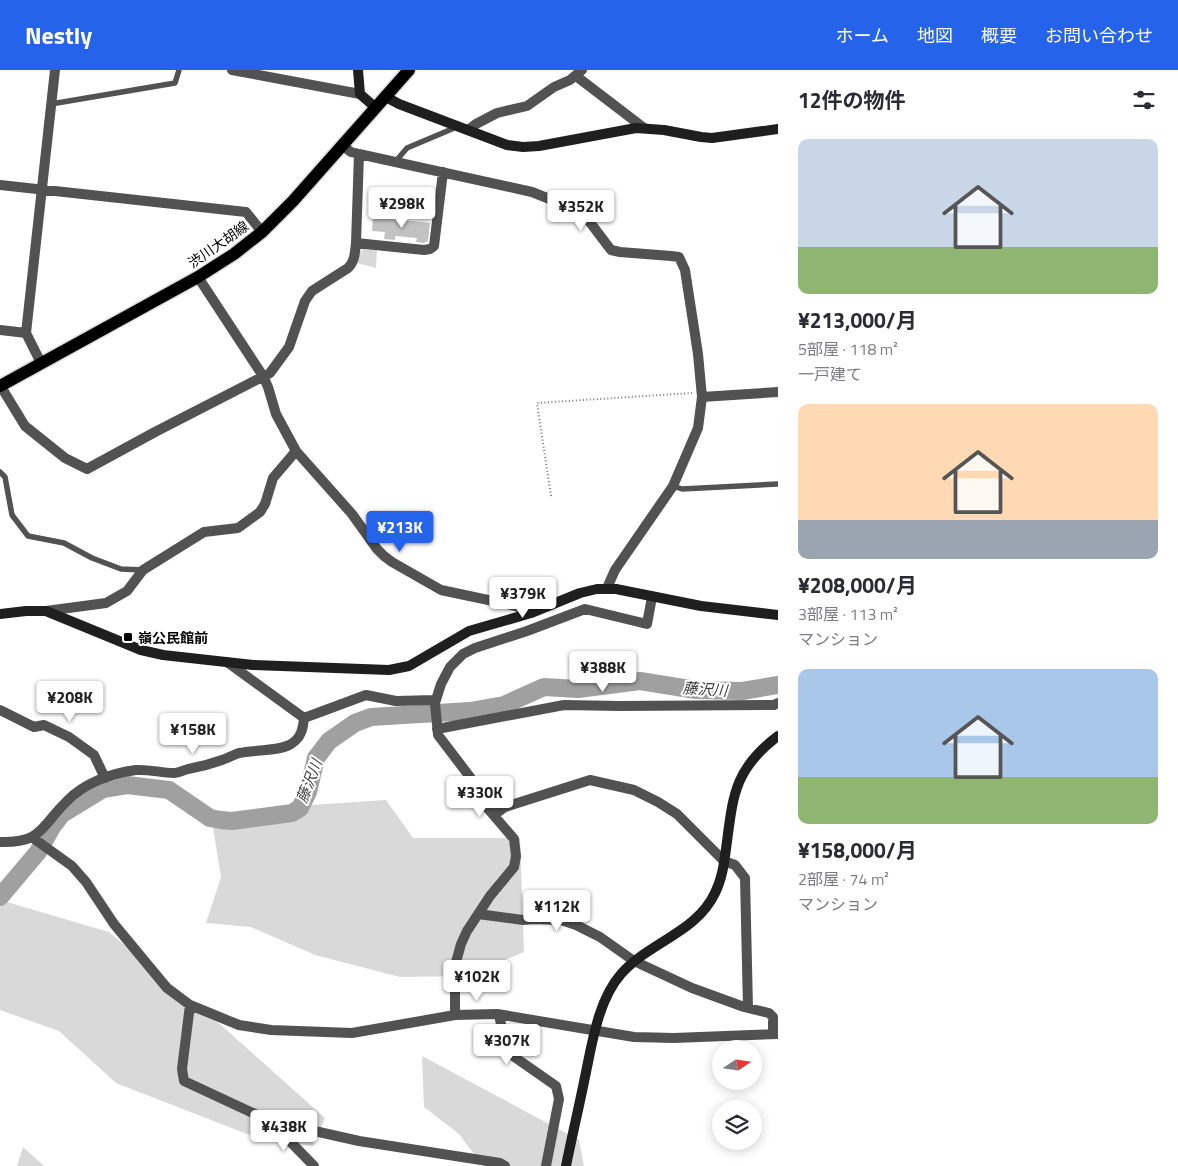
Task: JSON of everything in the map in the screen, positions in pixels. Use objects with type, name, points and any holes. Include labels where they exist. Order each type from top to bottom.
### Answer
[{"type":"main road","name":"渋川大胡線","points":[[0,386],[198,277],[234,254],[262,232],[293,202],[409,70]]},
{"type":"street","points":[[41,363],[26,333],[55,70]]},
{"type":"street","points":[[232,70],[360,94],[376,108]]},
{"type":"street","points":[[358,70],[360,94]]},
{"type":"street","points":[[468,130],[498,113],[527,106],[554,87],[579,73],[644,128]]},
{"type":"street","points":[[386,98],[457,126],[523,148],[644,128],[712,138],[778,129]]},
{"type":"street","points":[[343,146],[351,152],[359,154],[532,192],[568,206],[586,217],[611,250],[679,257],[685,270],[698,354],[702,395],[698,428],[673,486],[615,570],[607,588]]},
{"type":"street","points":[[0,386],[25,426],[65,458],[86,470],[263,376],[273,369],[289,347],[305,301],[312,291],[350,266],[355,256],[359,154]]},
{"type":"street","points":[[356,243],[424,250],[434,246],[443,172]]},
{"type":"street","points":[[0,185],[246,212],[262,232]]},
{"type":"street","points":[[198,277],[263,376],[276,414],[296,451],[352,514],[377,549],[392,562],[441,590],[516,606],[531,613]]},
{"type":"street","points":[[0,330],[26,333]]},
{"type":"street","points":[[702,395],[778,392]]},
{"type":"street","points":[[0,614],[46,611],[106,603],[127,591],[143,570],[204,532],[238,528],[260,512],[265,504],[273,478],[296,451]]},
{"type":"street","points":[[46,611],[141,650],[163,655],[272,666],[396,670],[408,666],[469,631],[531,613],[580,593],[607,588],[701,606],[778,615]]},
{"type":"street","points":[[455,1015],[455,966],[457,955],[467,931],[478,914],[514,867],[516,856],[514,839],[484,804],[470,778],[438,735],[435,701],[450,667],[463,654],[475,648],[527,632],[585,610],[648,624],[652,597]]},
{"type":"street","points":[[227,662],[304,718]]},
{"type":"street","points":[[304,718],[366,695],[396,701],[435,701]]},
{"type":"street","points":[[436,727],[564,705],[774,705],[778,703]]},
{"type":"street","points":[[0,710],[25,723],[34,726],[44,725],[69,737],[94,755],[105,778]]},
{"type":"street","points":[[0,842],[33,838],[48,825],[68,800],[78,791],[105,778],[143,770],[175,773],[212,764],[237,754],[286,747],[293,743],[301,733],[304,718]]},
{"type":"street","points":[[566,1166],[595,1031],[609,991],[621,974],[634,961],[681,931],[698,917],[715,894],[723,871],[733,801],[742,773],[761,749],[778,736]]},
{"type":"street","points":[[494,815],[505,807],[590,780],[634,790],[677,814],[724,861],[735,865],[744,878],[748,1008]]},
{"type":"street","points":[[33,838],[72,866],[86,882],[114,924],[167,988],[190,1005],[238,1025],[271,1030],[352,1033],[455,1015],[500,1015],[634,1037],[674,1038],[776,1034],[773,1016],[769,1013],[748,1008],[692,988],[634,961],[600,937],[561,920],[533,918],[523,920],[478,914]]},
{"type":"street","points":[[190,1005],[182,1069],[184,1081],[270,1121],[359,1141],[500,1163],[505,1166]]},
{"type":"street","points":[[500,1015],[506,1047],[513,1056],[556,1086],[559,1099],[546,1166]]},
{"type":"street","points":[[270,1121],[314,1166]]},
{"type":"lane","points":[[51,104],[174,83],[179,70]]},
{"type":"lane","points":[[396,161],[408,148],[452,130],[457,126]]},
{"type":"lane","points":[[0,472],[5,477],[12,515],[28,536],[64,543],[92,558],[121,569],[143,570]]},
{"type":"lane","points":[[673,486],[682,489],[778,484]]},
{"type":"path","points":[[551,496],[537,403],[702,395]]},
{"type":"shaded area","points":[[366,247],[377,249],[376,268],[357,263],[360,252]]},
{"type":"shaded area","points":[[386,800],[413,838],[520,838],[524,952],[467,976],[400,977],[315,955],[251,927],[206,923],[221,877],[211,815],[268,808]]},
{"type":"shaded area","points":[[0,900],[109,932],[222,1026],[325,1118],[313,1146],[260,1139],[116,1083],[59,1031],[0,1010]]},
{"type":"shaded area","points":[[422,1056],[579,1140],[584,1166],[483,1166],[459,1134],[424,1107]]},
{"type":"shaded area","points":[[23,1147],[44,1166],[17,1166]]},
{"type":"building","points":[[373,217],[430,223],[428,241],[424,243],[416,242],[417,238],[395,236],[395,240],[384,239],[385,232],[372,231]]},
{"type":"waterway","name":"藤沢川","points":[[0,897],[38,852],[52,827],[62,814],[103,789],[127,785],[169,790],[210,818],[221,820],[232,821],[292,813],[300,808],[308,792],[316,758],[329,741],[355,723],[371,717],[470,711],[504,705],[544,687],[578,689],[640,681],[696,690],[742,691],[778,685]]},
{"type":"place","name":"嶺公民館前","points":[[128,637]]}]
